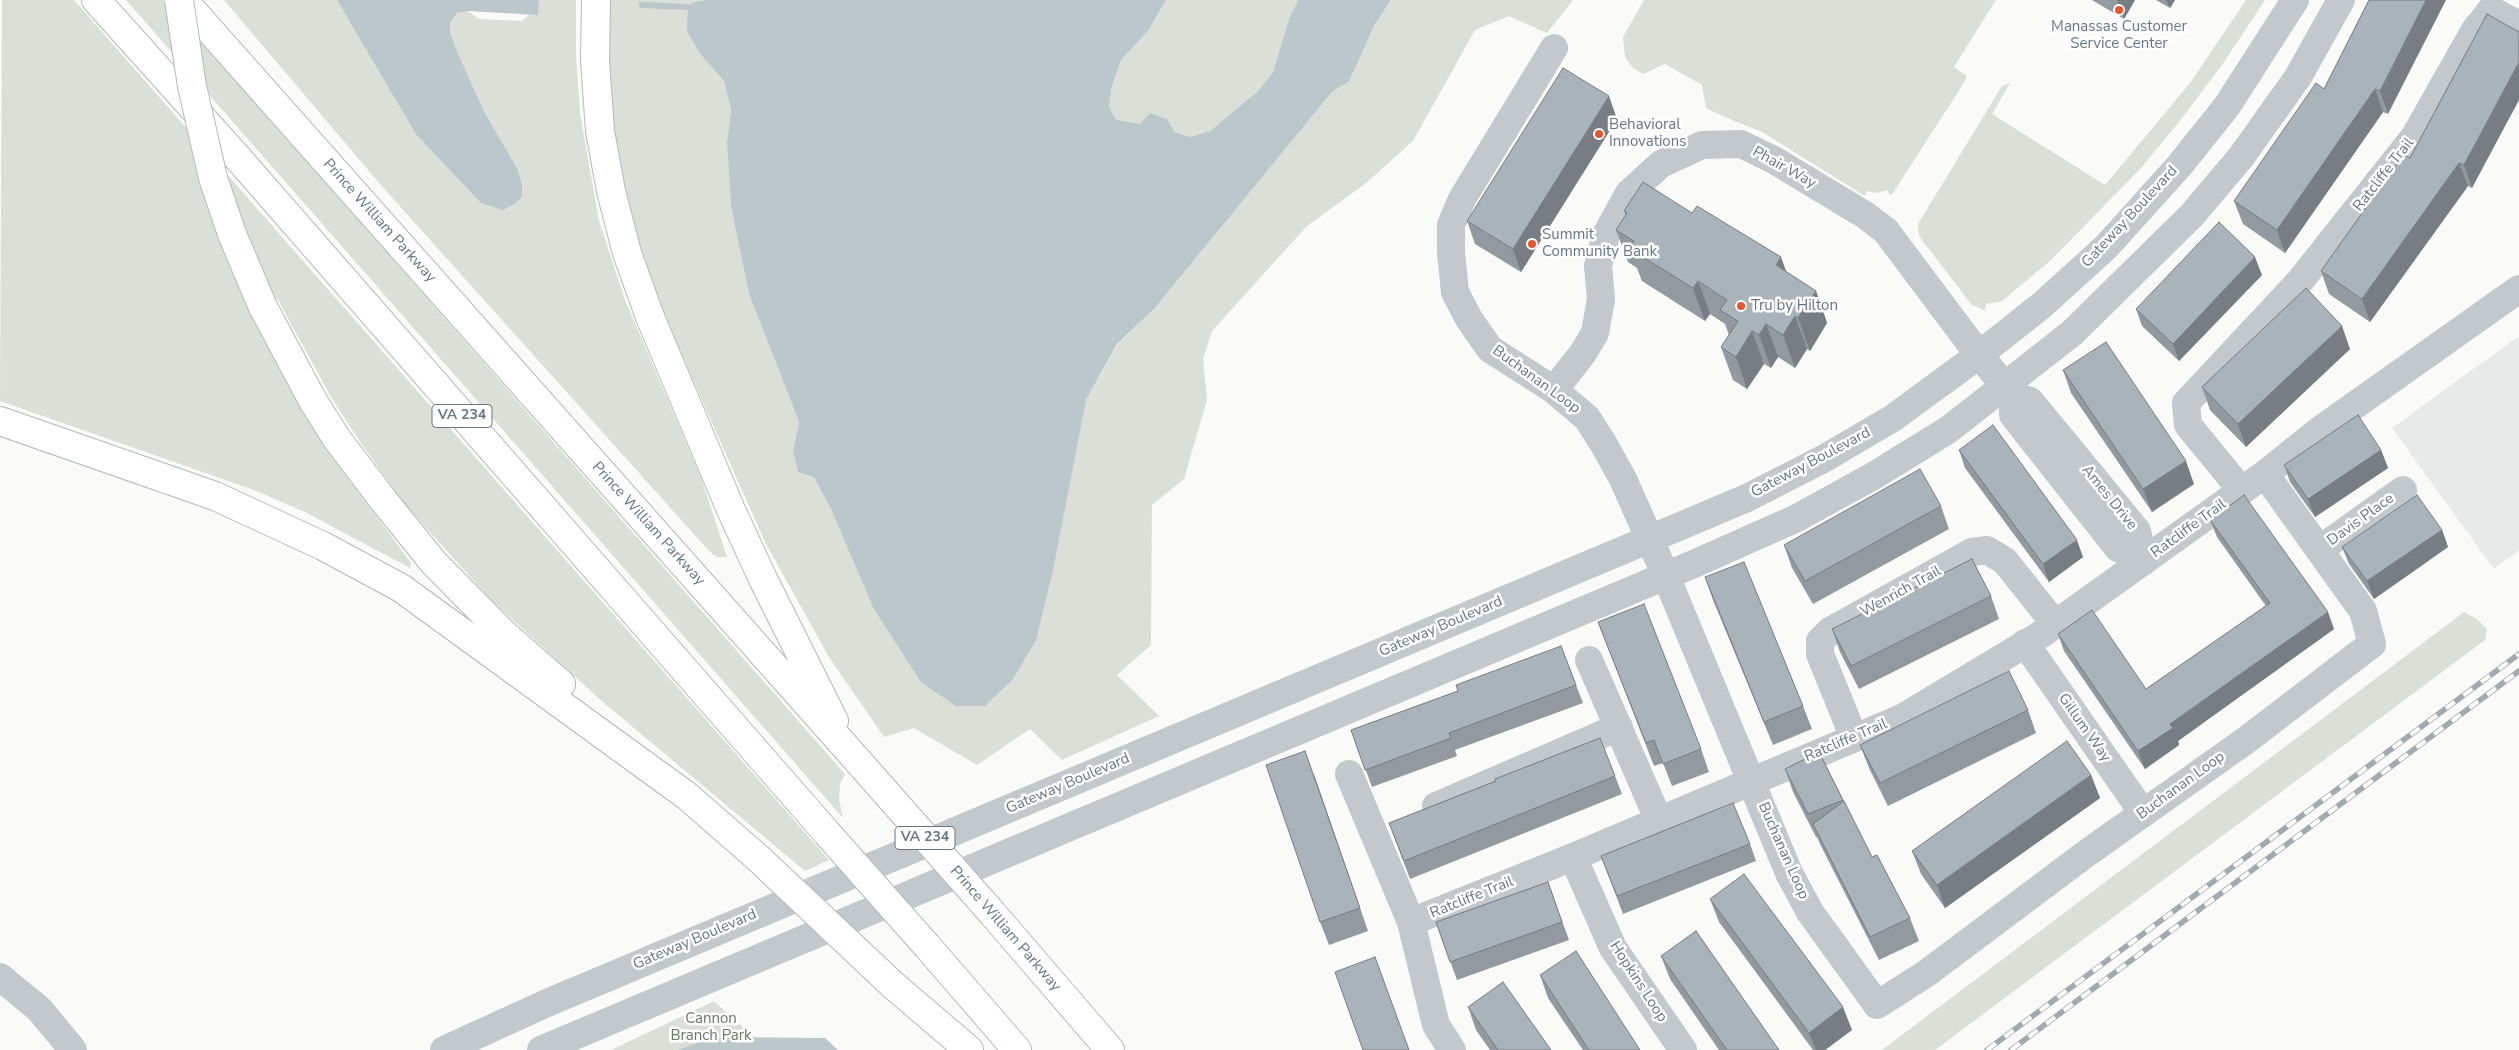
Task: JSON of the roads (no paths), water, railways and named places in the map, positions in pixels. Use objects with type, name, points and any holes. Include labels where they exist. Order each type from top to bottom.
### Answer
[{"type":"highway","name":"VA 234","points":[[96,0],[243,165],[1017,1050]]},
{"type":"highway","points":[[178,0],[192,86],[214,178],[232,234],[262,305],[313,401],[337,439],[434,563],[504,634],[758,858],[893,985],[969,1050]]},
{"type":"highway","name":"Prince William Parkway","points":[[183,0],[858,761],[1110,1050]]},
{"type":"highway","points":[[596,0],[595,61],[600,131],[611,190],[627,253],[650,317],[764,581],[838,729],[858,761]]},
{"type":"highway","points":[[0,421],[215,496],[349,560],[401,588],[687,796]]},
{"type":"street","name":"Gateway Boulevard","points":[[444,1050],[547,1003],[1747,498],[1825,458],[1893,418],[1979,355],[2042,306],[2106,246],[2178,166],[2227,106],[2295,0]]},
{"type":"street","points":[[541,1050],[1666,576],[1797,518],[1875,475],[2010,391],[2072,334],[2192,215],[2241,157],[2298,77],[2341,0]]},
{"type":"street","name":"Ratcliffe Trail","points":[[2242,491],[2188,426],[2186,403],[2300,281],[2415,136],[2475,30],[2491,10],[2519,24]]},
{"type":"street","name":"Buchanan Loop","points":[[1554,48],[1462,200],[1452,225],[1451,253],[1455,292],[1469,320],[1490,349],[1554,390],[1587,418],[1603,443],[1623,479],[1666,576],[1789,874],[1810,912],[1878,1005],[1927,973],[2245,740],[2372,644],[2362,611],[2266,474]]},
{"type":"street","name":"Phair Way","points":[[1554,390],[1583,353],[1595,334],[1601,299],[1598,266],[1606,235],[1629,193],[1660,164],[1702,145],[1741,144],[1782,165],[1864,215],[1886,231],[1979,355]]},
{"type":"street","name":"Ratcliffe Trail","points":[[1411,922],[1573,857],[1902,718],[2055,624],[2266,474],[2320,430],[2519,289]]},
{"type":"street","points":[[1979,355],[2010,391]]},
{"type":"street","name":"Ames Drive","points":[[2010,391],[2013,415],[2118,548],[2144,561]]},
{"type":"street","name":"Davis Place","points":[[2319,550],[2403,490]]},
{"type":"street","name":"Wenrich Trail","points":[[1854,738],[1820,654],[1820,641],[1830,631],[1972,552],[1988,550],[2005,560],[2055,624]]},
{"type":"street","name":"Gillum Way","points":[[2026,643],[2143,814]]},
{"type":"street","points":[[1589,660],[1659,821]]},
{"type":"street","points":[[1393,825],[1619,727]]},
{"type":"street","points":[[1349,774],[1393,825],[1411,922],[1436,1025],[1452,1050]]},
{"type":"street","name":"Hopkins Loop","points":[[1573,857],[1613,948],[1683,1050]]},
{"type":"street","points":[[0,977],[39,1008],[73,1050]]},
{"type":"waterway","points":[[642,5],[688,7]]},
{"type":"railway","points":[[1987,1050],[2519,654]]},
{"type":"railway","points":[[2011,1050],[2519,671]]},
{"type":"place","name":"Manassas Customer Service Center","points":[[2119,10]]},
{"type":"place","name":"Behavioral Innovations","points":[[1599,134]]},
{"type":"place","name":"Summit Community Bank","points":[[1532,244]]},
{"type":"place","name":"Tru by Hilton","points":[[1741,306]]},
{"type":"park label","name":"Cannon Branch Park","points":[[711,1028]]}]
